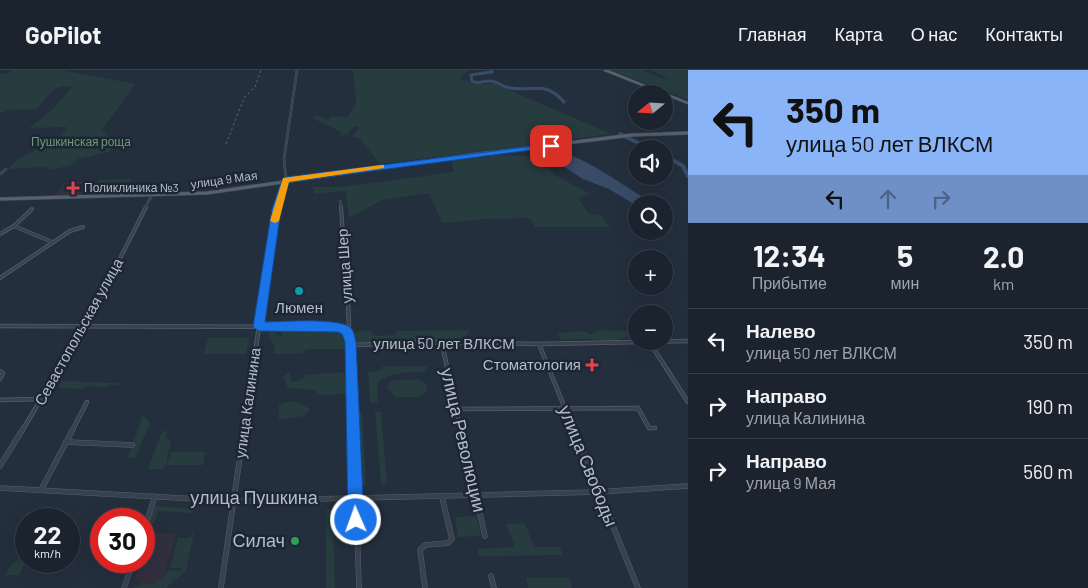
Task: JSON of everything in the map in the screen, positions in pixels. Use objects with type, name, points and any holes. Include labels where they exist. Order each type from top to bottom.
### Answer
[{"type":"main road","points":[[605,70],[688,103]]},
{"type":"main road","name":"улица 9 Мая","points":[[0,199],[214,193],[286,180],[621,136],[688,132]]},
{"type":"street","name":"улица Калинина","points":[[221,588],[276,209],[286,180],[284,159],[297,70]]},
{"type":"street","points":[[0,174],[6,169]]},
{"type":"street","name":"Севастопольская улица","points":[[0,466],[86,326],[152,194]]},
{"type":"street","name":"улица Шер","points":[[340,201],[345,241],[349,326],[347,331]]},
{"type":"street","points":[[0,234],[14,226],[32,209]]},
{"type":"street","points":[[14,226],[52,242]]},
{"type":"street","points":[[0,278],[52,242],[70,231],[83,227]]},
{"type":"street","points":[[0,326],[339,327],[347,331],[351,342],[359,588]]},
{"type":"street","name":"улица 50 лет ВЛКСМ","points":[[673,341],[688,341]]},
{"type":"street","name":"улица 50 лет ВЛКСМ","points":[[351,342],[359,345],[415,342],[442,344],[628,342]]},
{"type":"street","name":"улица Революции","points":[[442,344],[485,536]]},
{"type":"street","name":"улица Свободы","points":[[539,344],[638,588]]},
{"type":"street","points":[[654,350],[688,402]]},
{"type":"street","points":[[0,371],[2,373],[0,379]]},
{"type":"street","points":[[0,400],[41,399]]},
{"type":"street","points":[[41,490],[88,402]]},
{"type":"street","points":[[456,408],[638,408],[650,428],[655,428]]},
{"type":"street","points":[[66,442],[132,445]]},
{"type":"street","name":"улица Пушкина","points":[[0,488],[233,501],[598,492],[688,486]]},
{"type":"street","points":[[151,508],[155,496]]},
{"type":"street","points":[[425,588],[420,550],[425,545],[448,543],[452,539],[442,497]]},
{"type":"street","points":[[124,588],[129,573]]},
{"type":"street","points":[[491,576],[494,588]]},
{"type":"shaded area","name":"Поликлиника №3","points":[[90,180],[81,195],[54,196],[65,182]]},
{"type":"shaded area","points":[[155,532],[176,534],[163,579],[153,587],[138,586],[140,581],[134,580],[137,573],[155,573]]},
{"type":"green space","name":"Пушкинская роща","points":[[12,70],[61,70],[135,84],[102,130],[117,144],[109,152],[78,159],[71,165],[51,170],[46,167],[9,169],[22,157],[47,145],[62,134],[67,127],[29,128],[52,110],[72,87],[60,87],[52,91],[37,109],[9,110],[0,113],[0,74],[6,74]]},
{"type":"green space","points":[[353,70],[468,70],[460,79],[477,84],[495,84],[611,134],[380,164],[360,139],[351,136],[355,134],[359,127],[354,126],[347,135],[339,136],[342,132],[312,118],[317,115],[327,120],[332,116],[348,117],[356,103]]},
{"type":"green space","points":[[611,70],[642,70],[664,79],[666,78],[652,70],[688,70],[688,100],[673,94],[673,85],[650,85]]},
{"type":"green space","points":[[501,155],[525,156],[541,161],[555,175],[590,194],[578,198],[589,214],[602,216],[609,227],[535,227],[530,218],[485,219],[442,223],[429,193],[382,200],[349,218],[346,191],[314,194],[313,187],[341,187],[454,172],[452,161]]},
{"type":"green space","points":[[132,179],[123,194],[89,195],[100,180]]},
{"type":"green space","points":[[326,329],[344,333],[345,349],[307,349],[302,353],[274,354],[275,348],[268,334],[272,330],[276,330],[276,335],[281,336],[283,331]]},
{"type":"green space","points":[[371,330],[374,336],[396,335],[397,331],[470,330],[465,337],[471,342],[378,343],[374,341],[373,343],[359,344],[351,333]]},
{"type":"green space","points":[[597,330],[628,331],[628,337],[618,339],[618,341],[562,340],[559,339],[560,337],[557,333],[585,331],[591,335]]},
{"type":"green space","points":[[208,338],[249,338],[246,354],[204,354]]},
{"type":"green space","points":[[383,366],[427,366],[424,372],[399,373],[382,379],[377,383],[378,402],[370,403],[368,372],[380,371]]},
{"type":"green space","points":[[289,372],[292,382],[302,380],[305,375],[350,373],[347,394],[316,395],[317,390],[288,388],[283,377]]},
{"type":"green space","points":[[396,380],[420,380],[426,384],[427,391],[418,397],[395,397],[387,388],[389,382]]},
{"type":"green space","points":[[61,381],[135,384],[109,385],[108,387],[85,386],[83,389],[58,388]]},
{"type":"green space","points":[[287,402],[298,402],[310,409],[304,416],[279,420],[279,405]]},
{"type":"green space","points":[[375,412],[381,412],[387,483],[381,484]]},
{"type":"green space","points":[[355,413],[362,413],[366,485],[359,485]]},
{"type":"green space","points":[[143,415],[150,423],[135,458],[128,457]]},
{"type":"green space","points":[[167,429],[165,438],[171,440],[166,466],[161,469],[148,469],[161,434]]},
{"type":"green space","points":[[171,452],[205,452],[203,465],[167,465]]},
{"type":"green space","points":[[154,506],[196,509],[191,513],[158,511],[155,521],[155,508],[153,508]]},
{"type":"green space","points":[[326,509],[330,509],[333,513],[335,588],[326,588]]},
{"type":"green space","points":[[476,516],[481,536],[458,537],[455,517]]},
{"type":"green space","points":[[525,523],[534,547],[560,547],[563,555],[479,556],[478,549],[515,547],[506,524]]},
{"type":"green space","points":[[194,532],[186,571],[166,588],[131,588],[152,584],[160,580],[169,570],[182,571],[182,568],[170,568],[178,538],[189,538]]},
{"type":"green space","points":[[15,562],[15,573],[20,573],[19,575],[5,575]]},
{"type":"green space","points":[[526,578],[569,578],[572,588],[528,588]]},
{"type":"water","points":[[570,155],[601,170],[640,195],[628,195],[628,201],[609,189],[583,179],[555,161]]},
{"type":"waterway","points":[[491,70],[492,72],[471,75],[472,81],[477,83],[491,81],[505,87],[518,89],[545,89],[557,95],[564,102]]},
{"type":"waterway","points":[[620,134],[632,140]]},
{"type":"waterway","points":[[673,160],[683,166],[688,176]]},
{"type":"railway","points":[[226,144],[244,98],[255,87],[261,70]]},
{"type":"slow traffic","points":[[275,221],[276,209],[286,180],[381,167]]},
{"type":"place","name":"Поликлиника №3","points":[[73,188]]},
{"type":"place","name":"Люмен","points":[[299,291]]},
{"type":"place","name":"Стоматология","points":[[592,365]]},
{"type":"place","name":"Силач","points":[[295,541]]},
{"type":"route","points":[[356,520],[351,342],[347,331],[339,327],[259,327],[276,209],[286,180],[469,155],[551,146]]}]
